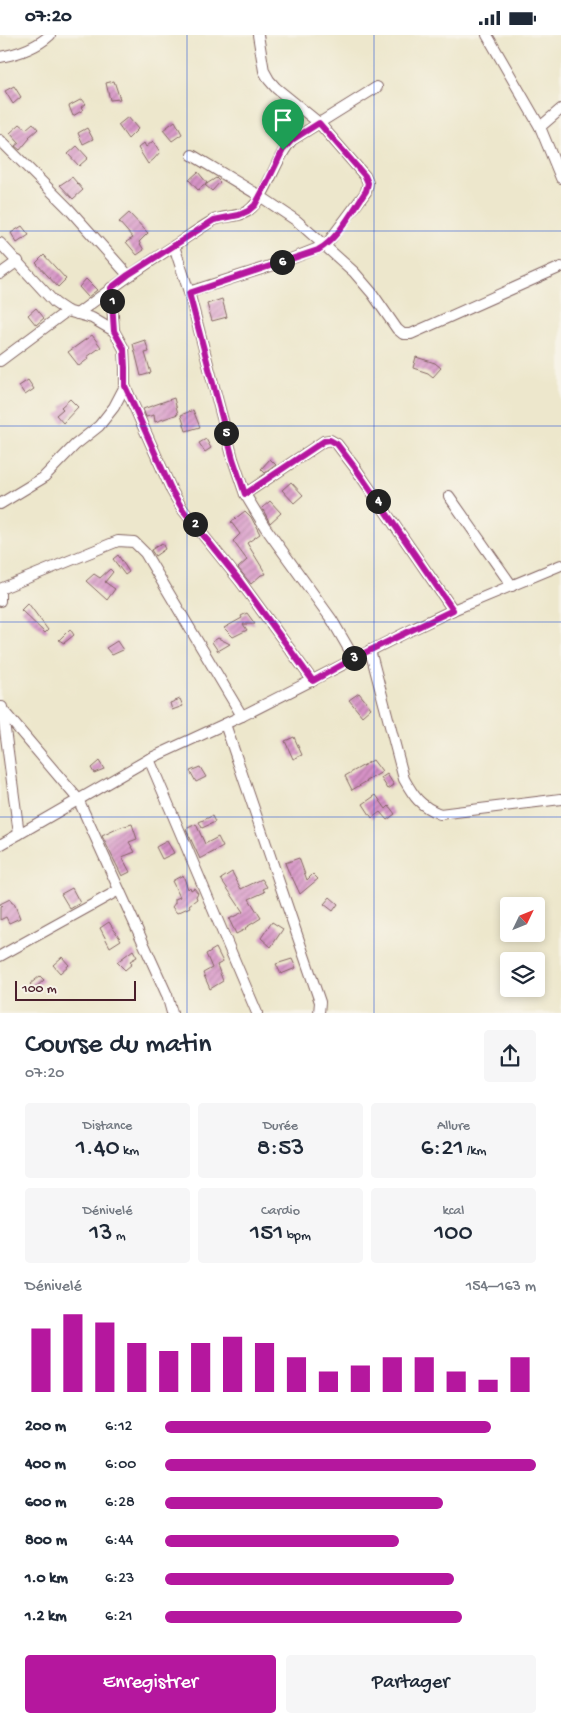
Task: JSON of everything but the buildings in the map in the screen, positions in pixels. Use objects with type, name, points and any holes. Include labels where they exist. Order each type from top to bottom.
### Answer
[{"type":"street","points":[[0,57],[41,43],[50,35]]},
{"type":"street","points":[[189,293],[326,245],[366,191],[368,183],[365,176],[319,123],[268,80],[264,71],[258,35]]},
{"type":"street","points":[[487,35],[540,127],[561,178]]},
{"type":"street","points":[[78,314],[128,275],[214,220],[239,215],[248,211],[255,205],[283,150],[292,140],[377,87]]},
{"type":"street","points":[[540,127],[561,109]]},
{"type":"street","points":[[0,140],[69,209],[128,275]]},
{"type":"street","points":[[192,155],[260,195],[297,221],[326,245],[354,272],[372,293],[397,329],[403,334],[411,334],[561,267]]},
{"type":"street","points":[[0,243],[54,303],[67,311],[92,317],[114,331]]},
{"type":"street","points":[[174,246],[189,293],[233,459],[245,494],[265,527],[332,620],[354,658]]},
{"type":"street","points":[[0,274],[18,261]]},
{"type":"street","points":[[111,288],[114,331],[124,349],[125,386],[172,491],[183,510],[240,581],[313,681]]},
{"type":"street","points":[[0,361],[67,311]]},
{"type":"street","points":[[0,504],[42,478],[99,426],[114,407],[125,386]]},
{"type":"street","points":[[245,494],[324,441],[330,440],[337,444],[356,469],[453,610]]},
{"type":"street","points":[[449,496],[512,586]]},
{"type":"street","points":[[0,601],[0,589],[118,541],[134,542],[145,553],[242,716]]},
{"type":"street","points":[[0,845],[148,759],[242,716],[313,681],[354,658],[453,610],[561,565]]},
{"type":"street","points":[[370,651],[404,779],[413,796],[427,809],[440,814],[561,799]]},
{"type":"street","points":[[1,705],[78,799],[167,995],[172,1013]]},
{"type":"street","points":[[1,705],[19,834]]},
{"type":"street","points":[[225,724],[320,1002],[319,1013]]},
{"type":"street","points":[[148,759],[257,1013]]},
{"type":"street","points":[[0,956],[119,890]]},
{"type":"route","points":[[319,123],[365,176],[368,183],[366,191],[332,238],[318,250],[189,293],[233,459],[245,494],[324,441],[330,440],[337,444],[356,469],[453,610],[354,658],[313,681],[240,581],[183,510],[172,491],[125,386],[124,349],[114,331],[111,288],[214,220],[239,215],[248,211],[255,205],[283,150],[292,140],[319,123]]}]
